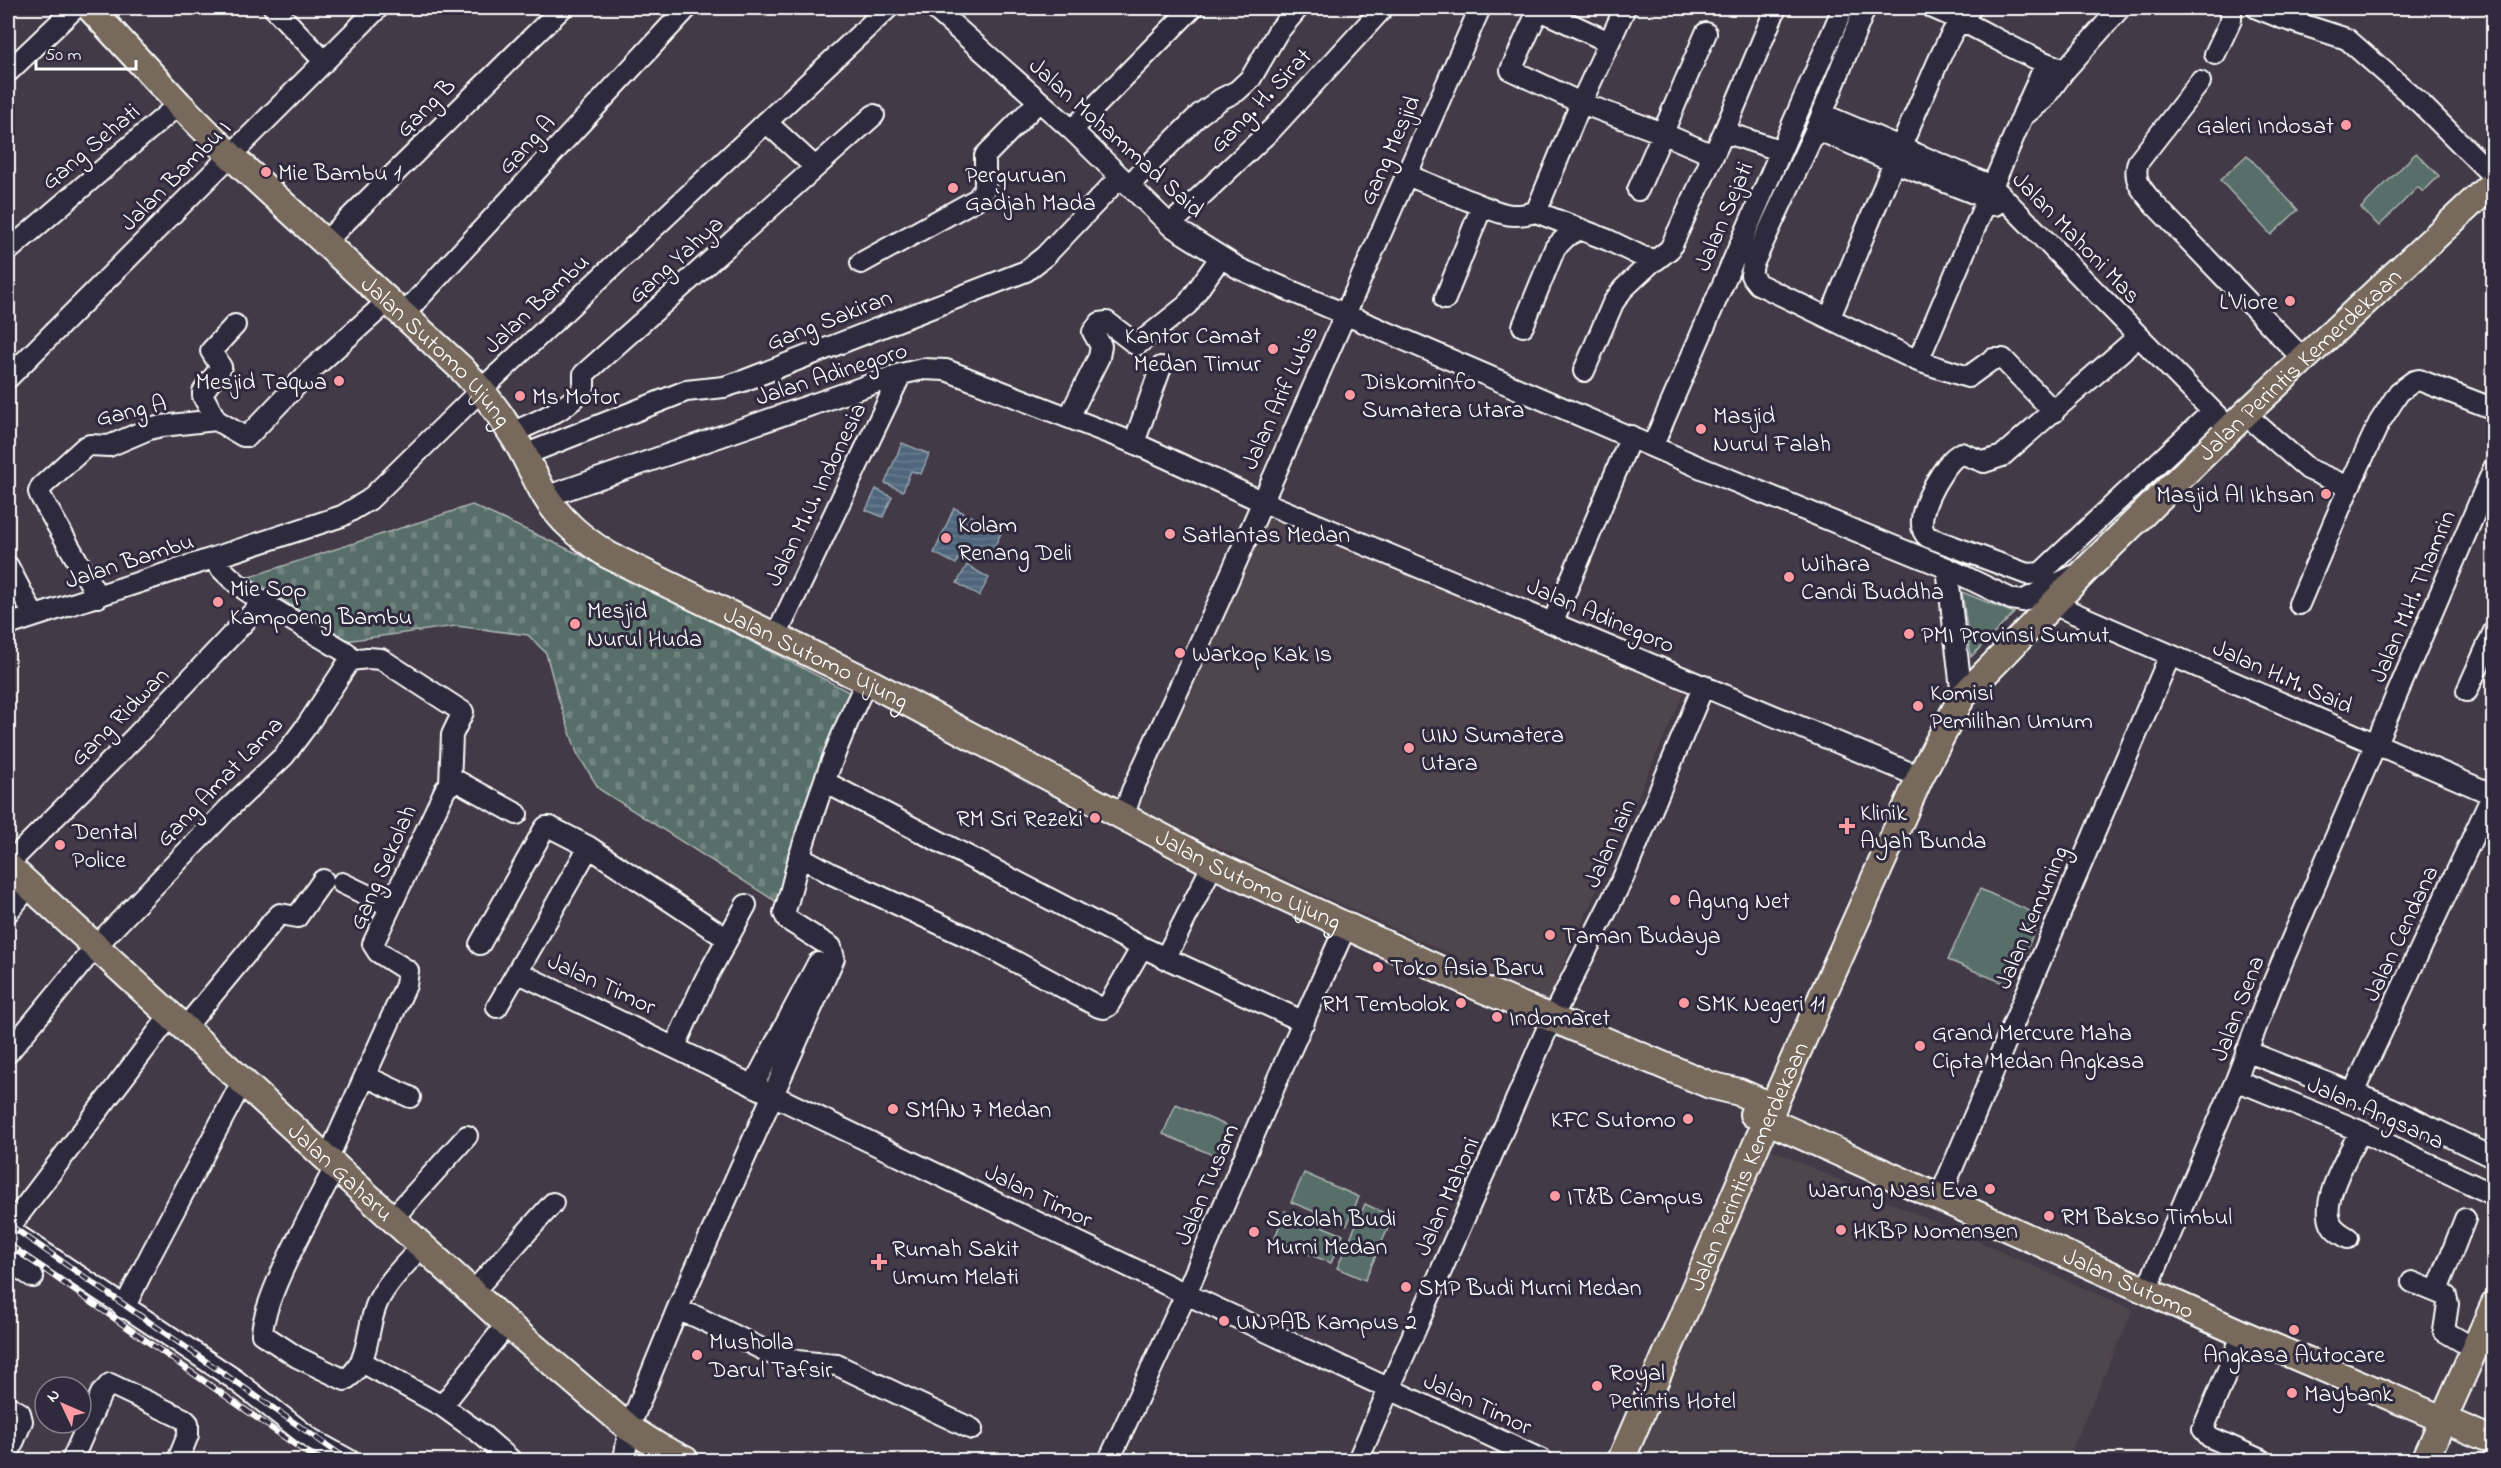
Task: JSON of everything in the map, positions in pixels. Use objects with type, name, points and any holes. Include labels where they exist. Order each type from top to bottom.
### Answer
[{"type":"main road","name":"Jalan Sutomo Ujung","points":[[90,8],[231,156],[461,368],[481,390],[518,444],[545,496],[562,519],[581,537],[608,555],[867,681],[1214,864],[1552,1018],[1710,1085],[1732,1102],[1769,1114]]},
{"type":"main road","name":"Jalan Perintis Kemerdekaan","points":[[1621,1461],[1769,1114],[1920,777],[1962,697],[2091,565],[2222,423],[2304,360],[2493,182]]},
{"type":"main road","name":"Jalan Gaharu","points":[[8,865],[242,1083],[332,1162],[507,1324],[629,1428],[685,1461]]},
{"type":"main road","name":"Jalan Sutomo","points":[[1769,1114],[1939,1199],[2147,1289],[2242,1334],[2493,1442]]},
{"type":"main road","points":[[2425,1461],[2493,1306]]},
{"type":"street","points":[[8,72],[75,8]]},
{"type":"street","points":[[273,8],[324,61]]},
{"type":"street","name":"Jalan Bambu I","points":[[8,378],[378,8]]},
{"type":"street","name":"Gang B","points":[[324,243],[562,8]]},
{"type":"street","name":"Gang A","points":[[98,597],[41,496],[40,487],[76,453],[90,445],[109,446],[149,429],[216,420],[243,436],[248,436],[310,371],[395,308],[687,8]]},
{"type":"street","name":"Jalan Bambu","points":[[8,625],[98,597],[221,568],[342,516],[369,500],[481,390],[888,8]]},
{"type":"street","name":"Jalan Mohammad Said","points":[[934,8],[1072,130],[1170,225],[1240,269],[1344,313]]},
{"type":"street","points":[[1072,130],[1192,8]]},
{"type":"street","name":"Gang Sakiran","points":[[518,444],[686,391],[724,387],[743,381],[1026,271],[1200,114],[1237,91],[1251,78],[1277,33],[1298,8]]},
{"type":"street","name":"Gang. H. Sirat","points":[[1170,225],[1273,128],[1383,8]]},
{"type":"street","name":"Gang Mesjid","points":[[1344,313],[1480,8]]},
{"type":"street","points":[[1536,212],[1581,103],[1625,8]]},
{"type":"street","points":[[1584,371],[1613,303],[1623,289],[1654,260],[1663,256],[1670,249],[1724,132],[1776,8]]},
{"type":"street","name":"Jalan Sejati","points":[[1653,445],[1779,150],[1843,8]]},
{"type":"street","points":[[1865,8],[1820,121],[1753,264],[1750,275],[1758,284],[1918,361],[1968,377],[1993,359],[2003,359],[2054,412]]},
{"type":"street","points":[[1932,8],[1966,13],[2046,63],[2065,70]]},
{"type":"street","points":[[2022,117],[2043,100],[2065,70],[2120,8]]},
{"type":"street","points":[[2215,54],[2231,20],[2231,8]]},
{"type":"street","points":[[2258,8],[2284,13],[2347,39],[2420,103],[2493,177]]},
{"type":"street","points":[[1609,42],[1540,10],[1536,13],[1512,72],[1581,103],[1713,155]]},
{"type":"street","points":[[1830,317],[1897,154],[1966,13]]},
{"type":"street","points":[[1638,190],[1706,33]]},
{"type":"street","points":[[1918,361],[2046,63]]},
{"type":"street","points":[[2200,82],[2138,162],[2136,178],[2140,188],[2304,360]]},
{"type":"street","points":[[861,263],[977,199],[985,188],[985,156],[1039,100]]},
{"type":"street","name":"Gang Sehati","points":[[8,251],[179,104]]},
{"type":"street","name":"Gang Yahya","points":[[518,444],[573,399],[584,387],[584,374],[874,115]]},
{"type":"street","name":"Jalan Mahoni Mas","points":[[1820,121],[1990,192],[2222,423]]},
{"type":"street","points":[[766,122],[816,167]]},
{"type":"street","points":[[1724,132],[1779,150]]},
{"type":"street","points":[[1407,175],[1506,215],[1520,216],[1536,212],[1654,260]]},
{"type":"street","name":"Jalan Mahoni Mas","points":[[1990,192],[2132,342],[2222,423]]},
{"type":"street","points":[[1445,299],[1482,206]]},
{"type":"street","points":[[1523,326],[1555,248],[1567,236],[1578,230]]},
{"type":"street","points":[[1069,417],[1099,357],[1101,346],[1093,332],[1100,323],[1107,322],[1137,345],[1187,305],[1220,258]]},
{"type":"street","points":[[1344,313],[1845,528],[1947,568],[2011,599],[2022,601],[2056,586],[2091,565]]},
{"type":"street","name":"Jalan Arif Lubis","points":[[1261,501],[1344,313]]},
{"type":"street","points":[[216,420],[203,392],[221,367],[211,351],[235,326]]},
{"type":"street","points":[[2132,342],[2002,456],[1984,462],[1961,453],[1949,462],[1924,507],[1920,521],[1923,534],[2027,574],[2041,573],[2222,423],[2308,469],[2349,487]]},
{"type":"street","points":[[1134,444],[1161,367]]},
{"type":"street","name":"Jalan Adinegoro","points":[[545,496],[901,374],[923,369],[946,370],[1134,444],[1261,501],[1920,777]]},
{"type":"street","name":"Jalan M.U. Indonesia","points":[[776,636],[901,374]]},
{"type":"street","points":[[2299,604],[2349,487],[2387,410],[2399,392],[2414,381],[2426,383],[2493,409]]},
{"type":"street","points":[[1553,622],[1631,436]]},
{"type":"street","name":"Jalan M.H. Thamrin","points":[[2376,745],[2493,468]]},
{"type":"street","points":[[1124,815],[1132,791],[1261,501]]},
{"type":"street","points":[[8,566],[34,616]]},
{"type":"street","points":[[221,568],[264,601],[347,653],[350,660],[381,659],[463,712],[452,735],[450,784],[457,781],[517,814]]},
{"type":"street","points":[[1947,568],[1962,697]]},
{"type":"street","name":"Gang Ridwan","points":[[8,865],[136,736],[264,601]]},
{"type":"street","name":"Jalan H.M. Said","points":[[2053,604],[2493,794]]},
{"type":"street","points":[[2467,691],[2493,631]]},
{"type":"street","name":"Jalan Kemuning","points":[[1939,1199],[2170,655]]},
{"type":"street","name":"Gang Amat Lama","points":[[8,1053],[96,947],[228,809],[284,756],[350,660]]},
{"type":"street","points":[[624,1461],[629,1428],[677,1310],[834,958],[831,946],[786,917],[784,913],[799,856],[825,782],[852,709],[867,681]]},
{"type":"street","name":"Jalan Iain","points":[[1552,1018],[1623,878],[1704,685]]},
{"type":"street","name":"Jalan Sena","points":[[2147,1289],[2236,1080],[2271,988],[2376,745]]},
{"type":"street","points":[[825,782],[1165,959],[1304,1022]]},
{"type":"street","name":"Gang Sekolah","points":[[362,1362],[350,1377],[345,1380],[339,1379],[262,1335],[266,1313],[409,976],[405,967],[374,948],[374,939],[445,790],[450,784]]},
{"type":"street","name":"Jalan Cendana","points":[[2353,1094],[2493,794]]},
{"type":"street","points":[[480,944],[546,827],[550,826],[589,847],[726,938]]},
{"type":"street","points":[[497,1006],[589,847]]},
{"type":"street","points":[[799,856],[832,874],[982,944],[1099,1007],[1108,1006],[1142,947]]},
{"type":"street","points":[[1165,959],[1214,864]]},
{"type":"street","points":[[349,1461],[311,1439],[234,1379],[8,1229],[177,1023],[280,914],[297,917],[333,882],[390,906]]},
{"type":"street","points":[[8,912],[30,885]]},
{"type":"street","points":[[675,1046],[726,938],[746,905]]},
{"type":"street","name":"Jalan Tusam","points":[[1109,1461],[1186,1294],[1346,926]]},
{"type":"street","points":[[753,1086],[823,952]]},
{"type":"street","name":"Jalan Timor","points":[[517,972],[675,1046],[773,1096],[1186,1294],[1542,1461]]},
{"type":"street","name":"Jalan Mahoni","points":[[1358,1461],[1552,1018]]},
{"type":"street","name":"Jalan Angsana","points":[[2246,1051],[2391,1108],[2493,1158]]},
{"type":"street","points":[[365,1076],[410,1097]]},
{"type":"street","name":"Jalan Angsana","points":[[2236,1080],[2360,1131],[2493,1195]]},
{"type":"street","points":[[124,1308],[242,1083]]},
{"type":"street","points":[[2348,1238],[2335,1229],[2330,1222],[2327,1205],[2360,1131]]},
{"type":"street","points":[[392,1219],[467,1136]]},
{"type":"street","points":[[472,1293],[553,1203]]},
{"type":"street","points":[[2437,1291],[2466,1220]]},
{"type":"street","points":[[421,1246],[387,1286],[377,1303],[362,1362],[442,1406],[481,1434],[511,1461]]},
{"type":"street","points":[[8,1261],[33,1277]]},
{"type":"street","points":[[2412,1282],[2446,1296],[2448,1301],[2444,1331],[2473,1348]]},
{"type":"street","points":[[677,1310],[697,1317],[772,1354],[837,1365],[972,1429]]},
{"type":"street","points":[[442,1406],[507,1324]]},
{"type":"street","points":[[2242,1334],[2203,1429],[2210,1437],[2261,1461]]},
{"type":"street","points":[[72,1461],[101,1394],[110,1384],[188,1423],[188,1435],[178,1461]]},
{"type":"street","points":[[8,1406],[20,1413],[22,1421],[8,1455]]},
{"type":"shaded area","name":"UIN Sumatera Utara","points":[[1265,512],[1685,690],[1548,1000],[1132,807]]},
{"type":"shaded area","name":"HKBP Nomensen","points":[[1770,1149],[2133,1310],[2067,1460],[1623,1460]]},
{"type":"green space","points":[[2416,153],[2439,176],[2423,192],[2418,187],[2379,226],[2361,208]]},
{"type":"green space","points":[[2247,155],[2298,210],[2271,235],[2220,180]]},
{"type":"green space","points":[[472,505],[607,567],[855,695],[780,904],[599,789],[577,753],[546,653],[528,635],[456,626],[345,641],[249,577]]},
{"type":"green space","points":[[1962,592],[2014,613],[1971,657]]},
{"type":"green space","points":[[1980,889],[2041,916],[2011,986],[1948,960]]},
{"type":"green space","points":[[1176,1104],[1232,1128],[1220,1158],[1163,1134]]},
{"type":"green space","points":[[1304,1173],[1359,1197],[1347,1225],[1291,1202]]},
{"type":"green space","points":[[1365,1204],[1393,1217],[1365,1280],[1337,1268]]},
{"type":"green space","points":[[1285,1211],[1343,1235],[1331,1263],[1274,1240]]},
{"type":"water","points":[[902,443],[929,454],[921,474],[911,471],[903,491],[885,483]]},
{"type":"water","points":[[876,489],[892,497],[883,517],[866,510]]},
{"type":"water","points":[[954,508],[1002,531],[988,560],[964,547],[956,564],[934,553]]},
{"type":"water","name":"Kolam Renang Deli","points":[[967,565],[989,578],[979,596],[957,583]]},
{"type":"railway","points":[[8,1224],[348,1460]]},
{"type":"railway","points":[[8,1244],[317,1460]]},
{"type":"place","name":"Galeri Indosat","points":[[2346,125]]},
{"type":"place","name":"Mie Bambu 1","points":[[266,172]]},
{"type":"place","name":"Perguruan Gadjah Mada","points":[[953,188]]},
{"type":"place","name":"L'Viore","points":[[2290,301]]},
{"type":"place","name":"Kantor Camat Medan Timur","points":[[1273,349]]},
{"type":"place","name":"Mesjid Taqwa","points":[[339,381]]},
{"type":"place","name":"Diskominfo Sumatera Utara","points":[[1350,395]]},
{"type":"place","name":"Ms Motor","points":[[520,396]]},
{"type":"place","name":"Masjid Nurul Falah","points":[[1701,429]]},
{"type":"place","name":"Masjid Al Ikhsan","points":[[2326,494]]},
{"type":"place","name":"Satlantas Medan","points":[[1170,534]]},
{"type":"place","name":"Kolam Renang Deli","points":[[946,538]]},
{"type":"place","name":"Wihara Candi Buddha","points":[[1789,577]]},
{"type":"place","name":"Mie Sop Kampoeng Bambu","points":[[218,602]]},
{"type":"place","name":"Mesjid Nurul Huda","points":[[575,624]]},
{"type":"place","name":"PMI Provinsi Sumut","points":[[1909,634]]},
{"type":"place","name":"Warkop Kak Is","points":[[1180,653]]},
{"type":"place","name":"Komisi Pemilihan Umum","points":[[1918,706]]},
{"type":"place","name":"UIN Sumatera Utara","points":[[1409,748]]},
{"type":"place","name":"RM Sri Rezeki","points":[[1095,818]]},
{"type":"place","name":"Klinik Ayah Bunda","points":[[1847,826]]},
{"type":"place","name":"Dental Police","points":[[60,845]]},
{"type":"place","name":"Agung Net","points":[[1675,900]]},
{"type":"place","name":"Taman Budaya","points":[[1550,935]]},
{"type":"place","name":"Toko Asia Baru","points":[[1378,967]]},
{"type":"place","name":"RM Tembolok","points":[[1461,1003]]},
{"type":"place","name":"SMK Negeri 11","points":[[1684,1003]]},
{"type":"place","name":"Indomaret","points":[[1497,1017]]},
{"type":"place","name":"Grand Mercure Maha Cipta Medan Angkasa","points":[[1920,1046]]},
{"type":"place","name":"SMAN 7 Medan","points":[[893,1109]]},
{"type":"place","name":"KFC Sutomo","points":[[1688,1119]]},
{"type":"place","name":"Warung Nasi Eva","points":[[1990,1189]]},
{"type":"place","name":"IT&B Campus","points":[[1555,1196]]},
{"type":"place","name":"RM Bakso Timbul","points":[[2049,1216]]},
{"type":"place","name":"HKBP Nomensen","points":[[1841,1230]]},
{"type":"place","name":"Sekolah Budi Murni Medan","points":[[1254,1232]]},
{"type":"place","name":"Rumah Sakit Umum Melati","points":[[879,1262]]},
{"type":"place","name":"SMP Budi Murni Medan","points":[[1406,1287]]},
{"type":"place","name":"UNPAB Kampus 2","points":[[1224,1321]]},
{"type":"place","name":"Angkasa Autocare","points":[[2294,1330]]},
{"type":"place","name":"Musholla Darul Tafsir","points":[[697,1355]]},
{"type":"place","name":"Royal Perintis Hotel","points":[[1597,1386]]},
{"type":"place","name":"Maybank","points":[[2292,1393]]}]
